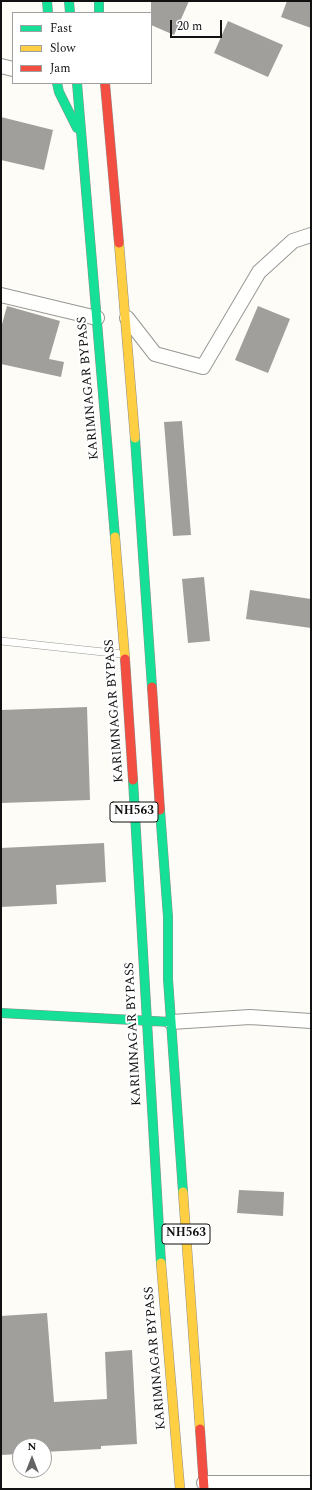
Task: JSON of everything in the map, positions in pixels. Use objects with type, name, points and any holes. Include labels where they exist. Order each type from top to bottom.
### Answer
[{"type":"main road","points":[[48,1],[48,12]]},
{"type":"main road","points":[[69,1],[70,12]]},
{"type":"main road","points":[[98,1],[99,12]]},
{"type":"main road","name":"NH563","points":[[57,84],[59,92],[82,136]]},
{"type":"main road","name":"KARIMNAGAR BYPASS","points":[[77,84],[124,654],[145,975],[156,1222],[180,1489]]},
{"type":"main road","name":"NH563","points":[[104,84],[126,316],[168,917],[168,979],[204,1486]]},
{"type":"main road","points":[[1,1013],[171,1022]]},
{"type":"street","points":[[1,66],[12,69]]},
{"type":"street","points":[[126,316],[155,354],[203,367],[258,272],[293,241],[311,235]]},
{"type":"street","points":[[1,295],[97,318]]},
{"type":"street","points":[[171,1022],[250,1017],[311,1021]]},
{"type":"street","points":[[204,1486],[311,1483]]},
{"type":"lane","points":[[1,641],[124,654]]},
{"type":"building","points":[[151,1],[189,1],[174,35],[152,25]]},
{"type":"building","points":[[287,1],[311,1],[311,28],[281,17]]},
{"type":"building","points":[[228,21],[283,45],[268,77],[214,53]]},
{"type":"building","points":[[1,117],[53,130],[44,170],[1,160]]},
{"type":"building","points":[[7,306],[60,321],[49,359],[64,362],[61,377],[1,364],[1,328]]},
{"type":"building","points":[[258,306],[290,319],[268,373],[235,360]]},
{"type":"building","points":[[182,421],[191,535],[173,536],[164,422]]},
{"type":"building","points":[[204,577],[210,641],[188,643],[182,579]]},
{"type":"building","points":[[250,590],[311,599],[311,628],[246,619]]},
{"type":"building","points":[[87,707],[90,800],[1,803],[1,710]]},
{"type":"building","points":[[104,843],[106,882],[56,885],[57,904],[1,907],[1,848]]},
{"type":"building","points":[[239,1190],[284,1192],[283,1216],[237,1213]]},
{"type":"building","points":[[47,1313],[54,1402],[107,1399],[105,1352],[132,1350],[137,1444],[101,1446],[101,1449],[52,1452],[52,1438],[12,1438],[12,1454],[1,1455],[1,1316]]},
{"type":"traffic: fast","points":[[47,1],[48,12]]},
{"type":"traffic: fast","points":[[69,1],[70,12]]},
{"type":"traffic: fast","points":[[99,1],[99,12]]},
{"type":"traffic: fast","points":[[57,84],[59,92],[77,128]]},
{"type":"traffic: fast","points":[[77,84],[115,537]]},
{"type":"traffic: fast","points":[[135,438],[152,687]]},
{"type":"traffic: fast","points":[[133,780],[161,1263]]},
{"type":"traffic: fast","points":[[160,810],[168,917],[168,979],[183,1192]]},
{"type":"traffic: fast","points":[[1,1013],[171,1022]]},
{"type":"traffic: slow","points":[[119,243],[135,438]]},
{"type":"traffic: slow","points":[[115,537],[125,659]]},
{"type":"traffic: slow","points":[[183,1192],[200,1429]]},
{"type":"traffic: slow","points":[[161,1263],[180,1489]]},
{"type":"traffic: jam","points":[[105,84],[119,243]]},
{"type":"traffic: jam","points":[[125,659],[133,780]]},
{"type":"traffic: jam","points":[[152,687],[160,810]]},
{"type":"traffic: jam","points":[[200,1429],[204,1489]]}]
